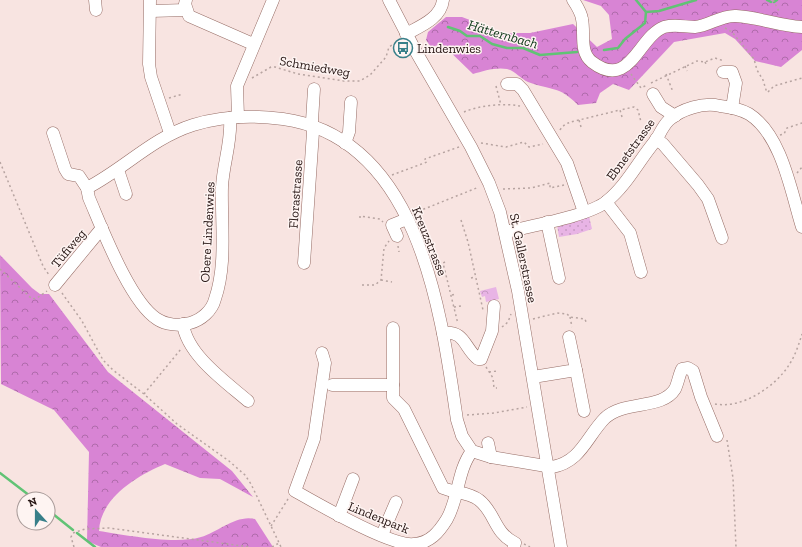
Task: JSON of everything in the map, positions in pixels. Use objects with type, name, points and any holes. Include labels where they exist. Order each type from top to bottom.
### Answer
[{"type":"street","points":[[237,86],[253,44],[273,0]]},
{"type":"street","name":"St. Gallerstrasse","points":[[389,0],[403,37],[485,175],[506,232],[533,377],[561,547]]},
{"type":"street","points":[[403,37],[430,21],[439,12],[443,0]]},
{"type":"street","points":[[573,0],[581,13],[584,29],[583,45],[585,53],[591,62],[609,70],[618,70],[626,66],[649,40],[664,27],[674,25],[696,27],[724,17],[736,16],[788,27],[802,27]]},
{"type":"street","points":[[170,133],[158,103],[149,64],[151,6],[186,5],[189,16],[193,19],[253,44]]},
{"type":"street","points":[[728,72],[736,83],[732,108]]},
{"type":"street","name":"Florastrasse","points":[[304,263],[312,126],[313,81]]},
{"type":"street","points":[[501,85],[518,84],[557,138],[584,212]]},
{"type":"street","name":"Obere Lindenwies","points":[[54,134],[65,169],[68,174],[79,176],[87,188],[89,198],[122,271],[147,310],[157,319],[167,323],[183,324],[204,316],[213,305],[218,291],[222,271],[223,180],[234,117],[237,86]]},
{"type":"street","points":[[652,89],[661,107],[675,116]]},
{"type":"street","points":[[345,143],[349,132],[351,102]]},
{"type":"street","name":"Ebnetstrasse","points":[[506,232],[584,212],[606,202],[629,176],[656,139],[659,132],[675,116],[686,110],[706,105],[732,108],[748,114],[757,121],[775,143],[802,227]]},
{"type":"street","name":"Kreuzstrasse","points":[[87,188],[118,170],[138,153],[170,133],[199,123],[234,117],[272,118],[312,126],[358,149],[381,178],[406,217],[432,285],[455,380],[459,426],[462,436],[472,451]]},
{"type":"street","points":[[656,139],[663,144],[706,196],[722,238]]},
{"type":"street","points":[[118,170],[126,194]]},
{"type":"street","points":[[606,202],[630,233],[641,272]]},
{"type":"street","points":[[395,236],[406,217]]},
{"type":"street","points":[[547,222],[559,278]]},
{"type":"street","name":"Tüfiweg","points":[[55,285],[102,228]]},
{"type":"street","points":[[443,333],[454,333],[460,335],[474,356],[481,359],[492,331],[494,306]]},
{"type":"street","points":[[183,324],[188,340],[209,368],[248,401]]},
{"type":"street","points":[[393,328],[393,398],[404,409],[443,488],[471,495],[484,504],[501,534],[515,543],[514,547]]},
{"type":"street","points":[[569,337],[584,411]]},
{"type":"street","points":[[292,495],[302,478],[314,439],[325,363],[322,353]]},
{"type":"street","points":[[472,451],[491,457],[547,466],[558,466],[576,456],[588,443],[606,418],[614,412],[623,408],[654,402],[669,395],[675,389],[682,369],[688,368],[693,371],[701,397],[717,436]]},
{"type":"street","points":[[533,377],[576,370]]},
{"type":"street","points":[[332,385],[393,385]]},
{"type":"street","points":[[488,443],[491,457]]},
{"type":"street","name":"Lindenpark","points":[[292,495],[382,535],[413,544],[427,544],[447,519],[457,492],[466,459],[472,451]]},
{"type":"street","points":[[339,516],[353,479]]},
{"type":"street","points":[[382,535],[396,502]]},
{"type":"path","points":[[712,21],[732,32],[754,59],[767,93],[774,86],[802,78]]},
{"type":"path","name":"Schmiedweg","points":[[237,86],[271,67],[313,81],[353,82],[366,78],[386,57],[388,47],[403,37]]},
{"type":"path","points":[[652,89],[666,74],[697,61],[705,62],[715,58],[722,59],[728,72]]},
{"type":"path","points":[[705,62],[707,66]]},
{"type":"path","points":[[626,66],[641,88]]},
{"type":"path","points":[[685,66],[687,71]]},
{"type":"path","points":[[666,74],[673,92]]},
{"type":"path","points":[[501,85],[501,105]]},
{"type":"path","points":[[158,103],[183,94]]},
{"type":"path","points":[[460,114],[474,108],[532,104]]},
{"type":"path","points":[[476,144],[488,143],[506,147],[524,142],[529,147],[557,138],[562,126],[579,120],[630,107],[636,108],[640,113],[642,122]]},
{"type":"path","points":[[620,110],[622,117]]},
{"type":"path","points":[[579,120],[581,127]]},
{"type":"path","points":[[784,134],[787,128],[802,123]]},
{"type":"path","points":[[381,178],[427,162],[425,159],[462,145]]},
{"type":"path","points":[[0,162],[43,266],[55,285],[74,308],[103,360],[177,424],[229,461],[245,475],[251,484],[281,547]]},
{"type":"path","points":[[797,174],[802,167]]},
{"type":"path","points":[[498,190],[532,188],[550,183],[550,188],[574,183]]},
{"type":"path","points":[[406,217],[483,185]]},
{"type":"path","points":[[360,218],[360,216],[380,219],[395,236],[399,252]]},
{"type":"path","points":[[461,220],[466,231],[484,316]]},
{"type":"path","points":[[362,285],[375,286],[381,280],[385,244],[395,236]]},
{"type":"path","points":[[445,262],[443,263],[452,295],[458,327]]},
{"type":"path","points":[[0,269],[32,299],[37,298],[55,285]]},
{"type":"path","points":[[471,278],[476,277]]},
{"type":"path","points":[[381,280],[392,282]]},
{"type":"path","points":[[452,295],[456,294]]},
{"type":"path","points":[[454,307],[461,306]]},
{"type":"path","points":[[492,331],[502,328],[508,322],[511,312],[515,310]]},
{"type":"path","points":[[529,320],[548,314],[564,314],[570,317],[585,319],[586,322]]},
{"type":"path","points":[[701,397],[716,404],[725,405],[738,402],[766,389],[789,365],[802,334]]},
{"type":"path","points":[[144,394],[188,340]]},
{"type":"path","points":[[481,359],[489,372],[494,388],[498,388]]},
{"type":"path","points":[[489,372],[497,371]]},
{"type":"path","points":[[465,417],[468,414],[494,414],[530,406]]},
{"type":"path","points":[[717,436],[726,438],[732,464],[736,547]]},
{"type":"path","points":[[271,526],[292,495]]},
{"type":"path","points":[[74,547],[71,537],[73,533],[85,529],[109,528],[250,547]]},
{"type":"path","points":[[272,547],[279,543]]},
{"type":"green space","points":[[583,0],[802,0],[802,50],[781,67],[755,61],[735,39],[725,33],[674,42],[629,90],[613,84],[600,93],[596,103],[578,105],[560,91],[528,82],[513,71],[507,69],[494,69],[473,74],[442,44],[431,47],[426,40],[428,32],[446,17],[462,17],[504,33],[530,33],[573,24],[597,47],[612,39],[609,15],[601,6]]},
{"type":"green space","points":[[589,216],[592,229],[577,234],[559,237],[557,225]]},
{"type":"green space","points":[[0,255],[32,288],[40,294],[49,294],[108,372],[232,471],[253,497],[220,479],[200,478],[165,464],[143,474],[122,489],[113,498],[101,519],[99,531],[164,540],[190,539],[207,535],[234,521],[248,518],[255,519],[273,547],[101,547],[87,541],[89,452],[54,410],[1,384]]},
{"type":"green space","points":[[496,287],[499,299],[486,302],[485,296],[482,297],[480,291]]},
{"type":"waterway","points":[[636,0],[646,12]]},
{"type":"waterway","name":"Hätternbach","points":[[604,50],[618,48],[625,39],[645,23],[646,12],[659,11],[696,0]]},
{"type":"waterway","name":"Hätternbach","points":[[767,0],[771,2]]},
{"type":"waterway","name":"Hätternbach","points":[[448,27],[460,31],[467,36],[480,36],[492,44],[507,48],[523,48],[540,55],[577,52]]},
{"type":"waterway","points":[[0,473],[24,491]]},
{"type":"waterway","points":[[56,516],[73,530]]},
{"type":"waterway","points":[[77,533],[95,547]]},
{"type":"place","name":"Lindenwies","points":[[403,48]]}]
